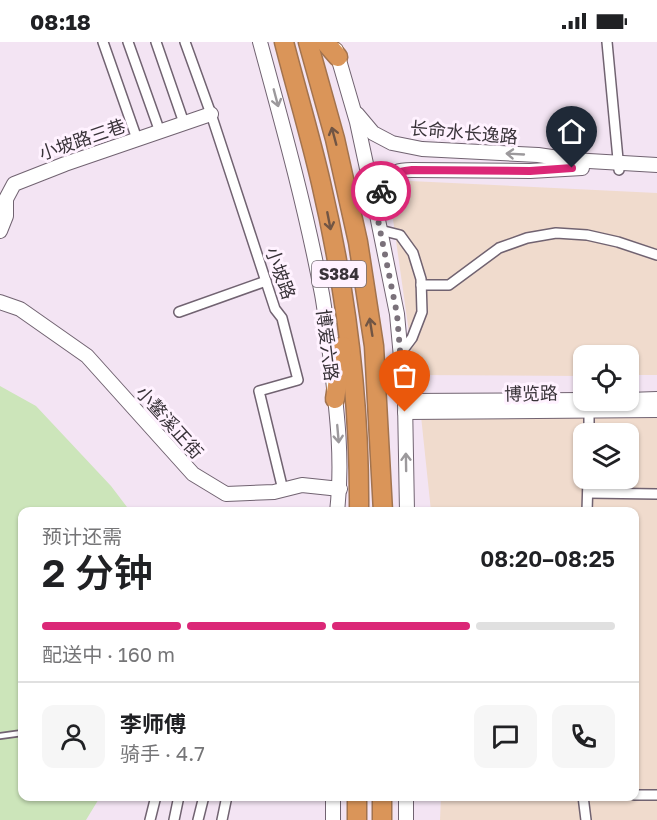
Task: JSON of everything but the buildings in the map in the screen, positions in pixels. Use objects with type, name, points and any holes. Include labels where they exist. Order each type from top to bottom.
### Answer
[{"type":"highway","name":"博爱六路","points":[[284,42],[321,183],[342,284],[354,385],[359,507]]},
{"type":"highway","name":"S384","points":[[308,42],[335,139],[358,242],[374,346],[383,507]]},
{"type":"highway","points":[[325,42],[336,50]]},
{"type":"highway","points":[[335,399],[346,320]]},
{"type":"highway","points":[[357,801],[357,820]]},
{"type":"highway","points":[[382,801],[382,820]]},
{"type":"street","points":[[103,42],[137,139]]},
{"type":"street","points":[[129,42],[160,132]]},
{"type":"street","points":[[156,42],[184,123]]},
{"type":"street","name":"小坡路","points":[[185,42],[275,309],[282,318],[298,380],[259,391],[283,490]]},
{"type":"street","name":"博爱六路","points":[[260,42],[307,223],[322,296],[340,457],[338,507]]},
{"type":"street","points":[[607,42],[619,166]]},
{"type":"street","points":[[336,50],[353,109],[397,314],[405,407],[407,507]]},
{"type":"street","name":"长命水长逸路","points":[[353,109],[373,133],[392,143],[422,149],[538,155],[657,172]]},
{"type":"street","name":"小坡路三巷","points":[[0,231],[6,216],[6,199],[14,183],[211,114]]},
{"type":"street","name":"长命水长逸路","points":[[377,215],[380,194],[386,182],[396,172],[412,170],[530,171],[657,165]]},
{"type":"street","points":[[380,230],[400,235],[413,253],[421,279],[422,312],[412,338],[400,354]]},
{"type":"street","points":[[421,285],[449,285],[499,248],[527,237],[556,233],[587,235],[657,255]]},
{"type":"street","points":[[179,312],[266,281]]},
{"type":"street","name":"小鳌溪正街","points":[[0,302],[20,309],[87,356],[193,474],[226,494],[274,492],[302,485],[340,489]]},
{"type":"street","points":[[639,399],[657,399]]},
{"type":"street","name":"博览路","points":[[405,407],[573,405]]},
{"type":"street","name":"博览路","points":[[639,409],[657,410]]},
{"type":"street","points":[[587,507],[588,489]]},
{"type":"street","points":[[588,493],[657,494]]},
{"type":"street","points":[[639,795],[657,795]]},
{"type":"street","points":[[150,820],[155,801]]},
{"type":"street","points":[[174,820],[178,801]]},
{"type":"street","points":[[198,820],[203,801]]},
{"type":"street","points":[[222,820],[226,801]]},
{"type":"street","points":[[333,801],[333,820]]},
{"type":"street","points":[[406,801],[406,820]]},
{"type":"street","points":[[584,801],[586,820]]},
{"type":"lane","points":[[0,736],[18,734]]},
{"type":"shaded area","points":[[410,181],[657,193],[657,375],[639,375],[639,345],[573,345],[573,376],[415,375],[391,205],[397,189]]},
{"type":"shaded area","points":[[657,415],[657,820],[440,820],[441,801],[639,801],[639,507],[431,507],[421,416]]},
{"type":"green space","points":[[0,386],[36,406],[111,486],[127,507],[18,507],[18,801],[98,801],[86,820],[0,820]]},
{"type":"way so far","points":[[381,191],[377,215],[397,314],[405,412]]},
{"type":"route","points":[[381,191],[396,172],[412,170],[530,171],[572,168]]}]
